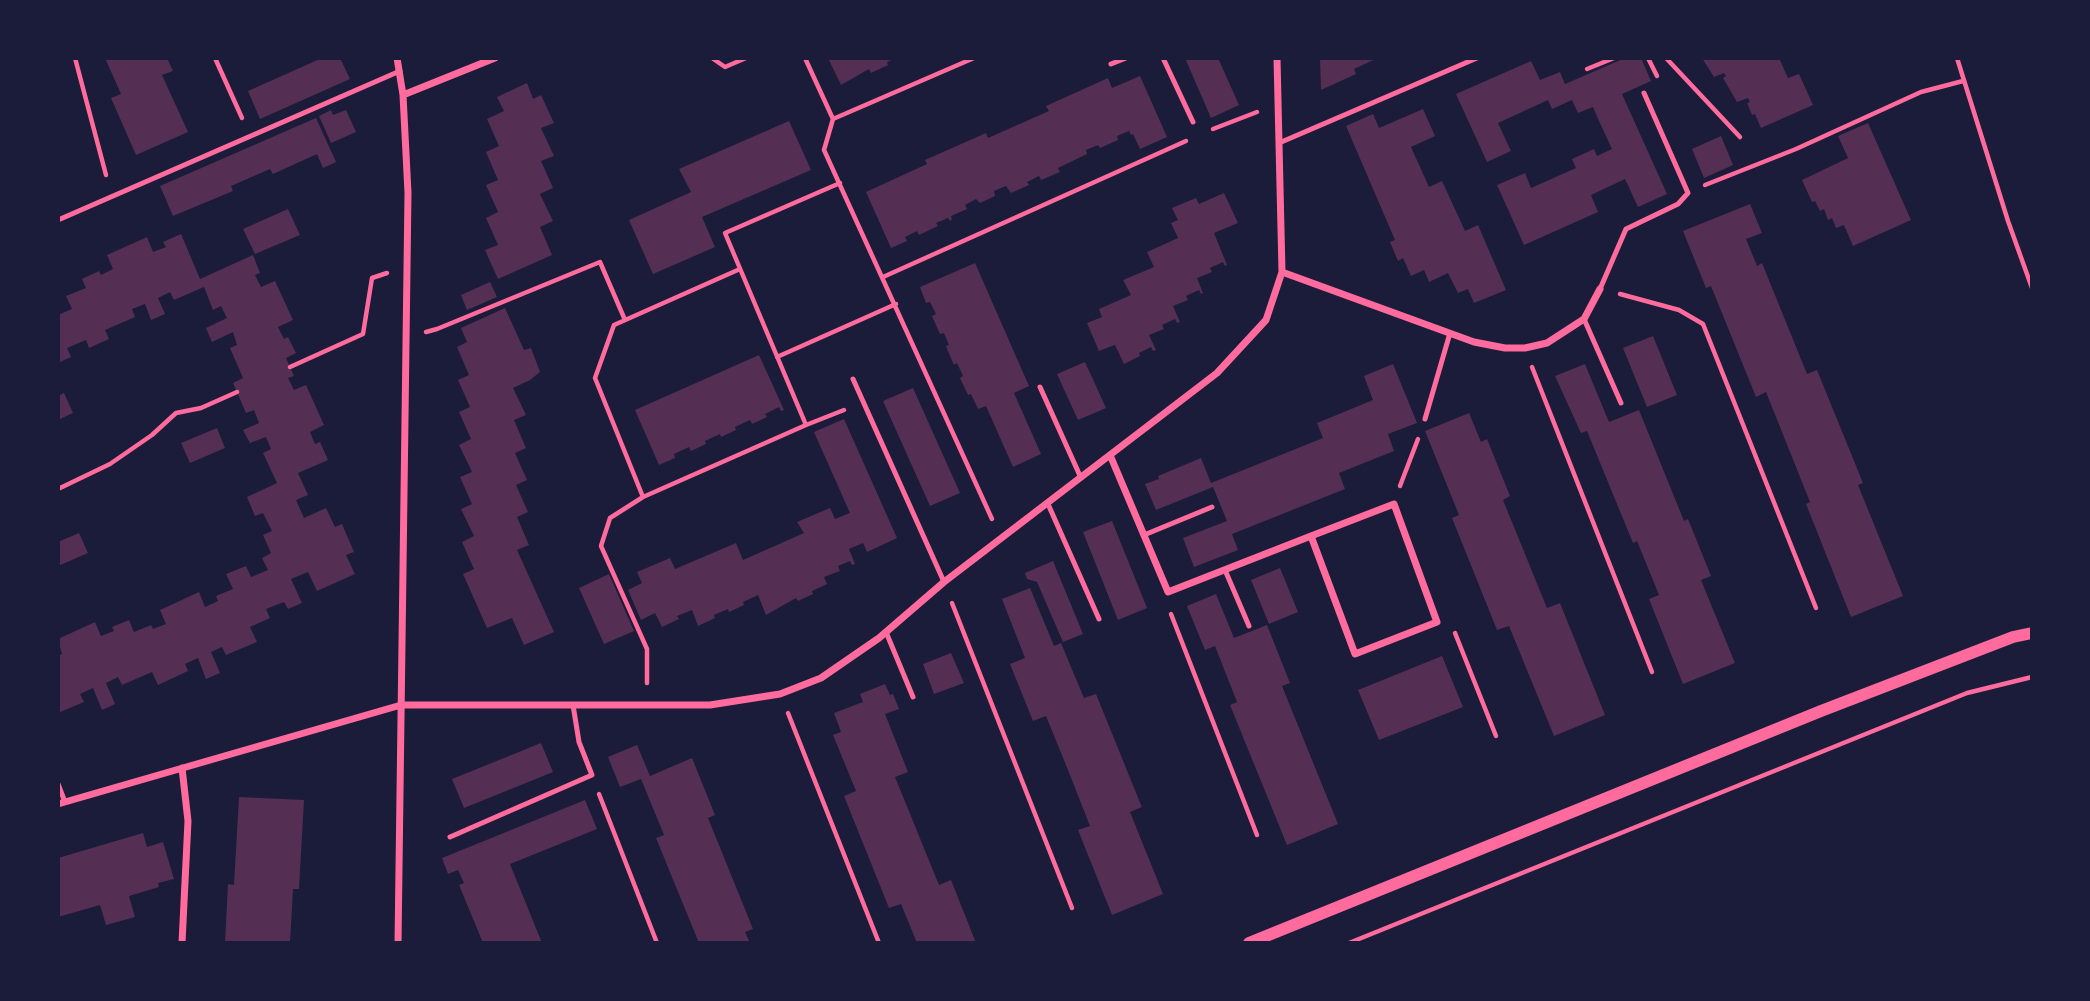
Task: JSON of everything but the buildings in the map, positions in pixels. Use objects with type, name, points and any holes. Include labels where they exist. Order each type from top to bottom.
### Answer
[{"type":"street","points":[[397,58],[403,95],[408,193],[398,943]]},
{"type":"street","points":[[403,95],[495,58]]},
{"type":"street","points":[[61,803],[401,705],[710,705],[780,694],[821,678],[886,632],[944,582],[1217,373],[1266,320],[1282,272],[1277,58]]},
{"type":"street","points":[[1282,272],[1474,342],[1505,348],[1525,348],[1547,343],[1584,319],[1600,289]]},
{"type":"street","points":[[1110,456],[1168,592],[1394,503],[1437,622],[1355,654],[1311,536]]},
{"type":"street","points":[[1249,943],[1821,711],[2013,637],[2032,633]]},
{"type":"street","points":[[182,943],[188,821],[183,768]]},
{"type":"lane","points":[[1111,64],[1126,58]]},
{"type":"lane","points":[[1163,58],[1193,122]]},
{"type":"lane","points":[[1279,143],[1477,58]]},
{"type":"lane","points":[[58,220],[400,71]]},
{"type":"lane","points":[[1600,289],[1626,229],[1678,204],[1688,193],[1644,93]]},
{"type":"lane","points":[[1584,319],[1621,403]]},
{"type":"lane","points":[[1425,419],[1450,333]]},
{"type":"lane","points":[[853,379],[944,582]]},
{"type":"lane","points":[[1040,387],[1081,478]]},
{"type":"lane","points":[[1048,504],[1099,618]]},
{"type":"lane","points":[[1144,535],[1212,507]]},
{"type":"lane","points":[[1224,570],[1249,626]]},
{"type":"lane","points":[[886,632],[913,697]]},
{"type":"lane","points":[[450,837],[592,775],[579,742],[573,705]]},
{"type":"lane","points":[[58,784],[61,803]]},
{"type":"path","points":[[75,58],[112,196]]},
{"type":"path","points":[[215,58],[250,136]]},
{"type":"path","points":[[712,58],[725,67],[746,58]]},
{"type":"path","points":[[806,58],[832,118],[824,150],[896,304],[1000,539]]},
{"type":"path","points":[[832,118],[974,58]]},
{"type":"path","points":[[1587,69],[1614,58]]},
{"type":"path","points":[[1666,58],[1740,137]]},
{"type":"path","points":[[1957,58],[2032,288]]},
{"type":"path","points":[[1688,193],[1796,149],[1921,92],[1963,81]]},
{"type":"path","points":[[1210,130],[1278,105]]},
{"type":"path","points":[[883,277],[1198,136]]},
{"type":"path","points":[[806,425],[725,233],[840,183]]},
{"type":"path","points":[[406,336],[437,329],[600,262],[625,320]]},
{"type":"path","points":[[290,368],[363,334],[372,278],[407,268]]},
{"type":"path","points":[[643,497],[595,378],[614,325],[740,269]]},
{"type":"path","points":[[1600,289],[1679,310],[1703,324],[1816,608]]},
{"type":"path","points":[[777,357],[896,304]]},
{"type":"path","points":[[1525,348],[1653,672]]},
{"type":"path","points":[[58,489],[110,464],[152,435],[176,413],[201,408],[237,392]]},
{"type":"path","points":[[647,705],[647,649],[601,546],[610,519],[643,497],[806,425],[863,403]]},
{"type":"path","points":[[1394,503],[1425,419]]},
{"type":"path","points":[[944,582],[1072,908]]},
{"type":"path","points":[[1168,592],[1171,615],[1257,835]]},
{"type":"path","points":[[1437,622],[1454,633],[1496,736]]},
{"type":"path","points":[[1349,943],[1967,693],[2032,677]]},
{"type":"path","points":[[780,694],[879,943]]},
{"type":"path","points":[[592,775],[657,943]]}]
